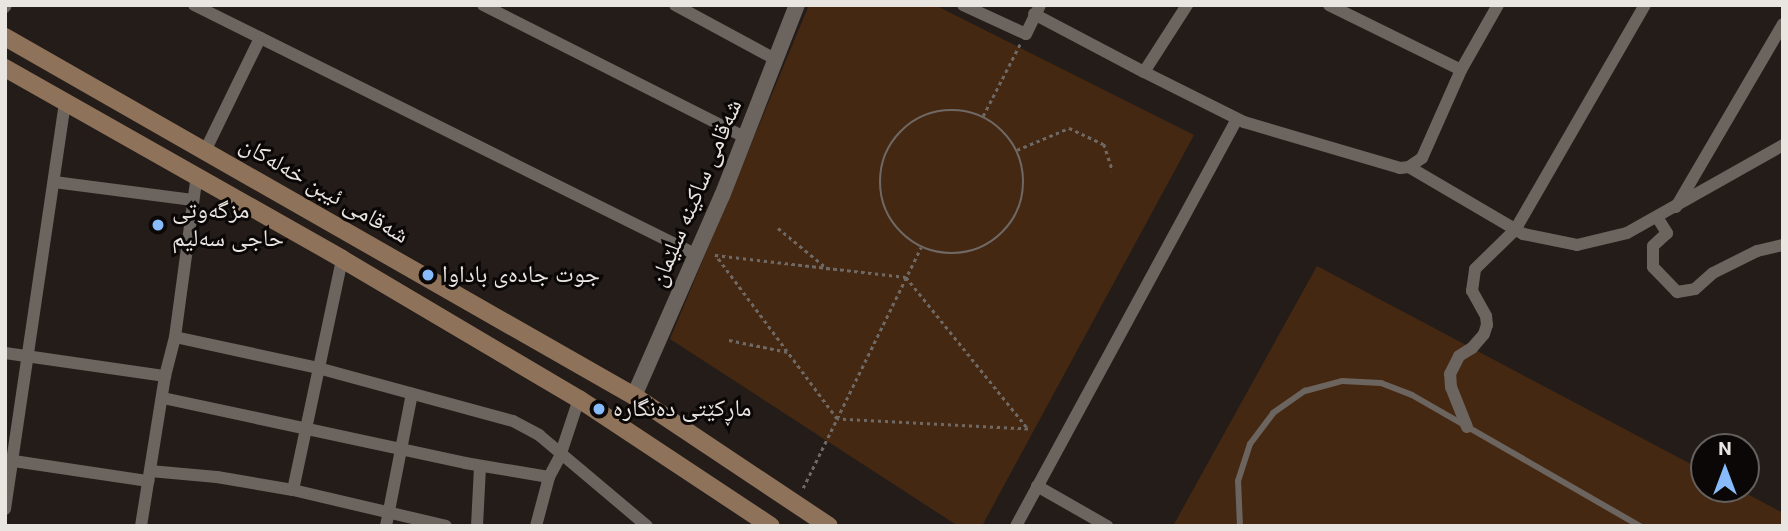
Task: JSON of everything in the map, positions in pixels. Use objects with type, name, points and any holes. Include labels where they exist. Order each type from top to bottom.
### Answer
[{"type":"main road","name":"شەقامی ئیبن خەلەکان","points":[[5,37],[634,396],[829,526]]},
{"type":"main road","name":"شەقامی ئیبن خەلەکان","points":[[5,68],[65,104],[197,175],[579,399],[771,526]]},
{"type":"main road","points":[[97,120],[114,99]]},
{"type":"street","points":[[194,5],[696,255]]},
{"type":"street","points":[[483,5],[746,138]]},
{"type":"street","points":[[675,5],[775,59]]},
{"type":"street","name":"شەقامی ساکینە سلێمان","points":[[634,396],[746,138],[797,5]]},
{"type":"street","points":[[963,5],[1026,34],[1037,9],[1144,72],[1237,119],[1399,169],[1409,167],[1422,158],[1461,70],[1498,5]]},
{"type":"street","points":[[1144,72],[1187,5]]},
{"type":"street","points":[[1329,5],[1461,70]]},
{"type":"street","points":[[1467,427],[1451,387],[1450,374],[1459,356],[1472,348],[1485,334],[1486,316],[1472,290],[1471,279],[1475,269],[1515,230],[1644,6]]},
{"type":"street","points":[[1675,207],[1783,24]]},
{"type":"street","points":[[205,151],[260,38]]},
{"type":"street","points":[[5,509],[9,461],[29,356],[65,104]]},
{"type":"street","points":[[1016,526],[1237,119]]},
{"type":"street","points":[[1409,167],[1515,230],[1552,242],[1577,246],[1627,233],[1783,145]]},
{"type":"street","points":[[141,526],[165,376],[175,337],[197,175]]},
{"type":"street","points":[[54,182],[193,200]]},
{"type":"street","points":[[1657,217],[1667,233],[1653,246],[1653,267],[1677,292],[1695,289],[1713,273],[1757,251],[1783,245]]},
{"type":"street","points":[[293,490],[342,259]]},
{"type":"street","points":[[175,337],[318,368],[513,421],[539,435],[647,526]]},
{"type":"street","points":[[5,353],[165,376]]},
{"type":"street","points":[[386,526],[412,394]]},
{"type":"street","points":[[163,398],[480,466],[549,477]]},
{"type":"street","points":[[536,526],[549,477],[561,456],[579,399]]},
{"type":"street","points":[[9,461],[149,476],[217,477],[293,490],[446,526]]},
{"type":"street","points":[[477,526],[480,466]]},
{"type":"street","points":[[1037,486],[1107,526]]},
{"type":"lane","points":[[1240,526],[1238,481],[1250,444],[1273,413],[1305,391],[1342,381],[1381,383],[1412,395],[1640,526]]},
{"type":"path","points":[[983,116],[1026,34]]},
{"type":"path","points":[[957,109],[983,116],[1001,128],[1017,150],[1024,170],[1024,194],[1016,217],[1001,236],[981,249],[957,254],[933,252],[921,247],[894,226],[882,206],[878,182],[882,159],[894,137],[911,121],[933,111],[957,109]]},
{"type":"path","points":[[1017,150],[1069,128],[1104,144],[1113,172]]},
{"type":"path","points":[[778,228],[828,269]]},
{"type":"path","points":[[796,504],[921,247]]},
{"type":"path","points":[[715,255],[906,277],[1028,429],[837,419],[715,255]]},
{"type":"path","points":[[729,340],[788,352]]},
{"type":"shaded area","points":[[809,5],[935,5],[1194,135],[982,526],[958,526],[670,339]]},
{"type":"shaded area","points":[[1317,266],[1690,464],[1690,503],[1760,503],[1760,501],[1783,513],[1783,526],[1173,526]]},
{"type":"place","name":"مزگەوتی حاجی سەلیم","points":[[158,225]]},
{"type":"place","name":"جوت جادەی باداوا","points":[[428,275]]},
{"type":"place","name":"ماڕكێتی دەنگارە","points":[[599,409]]}]
